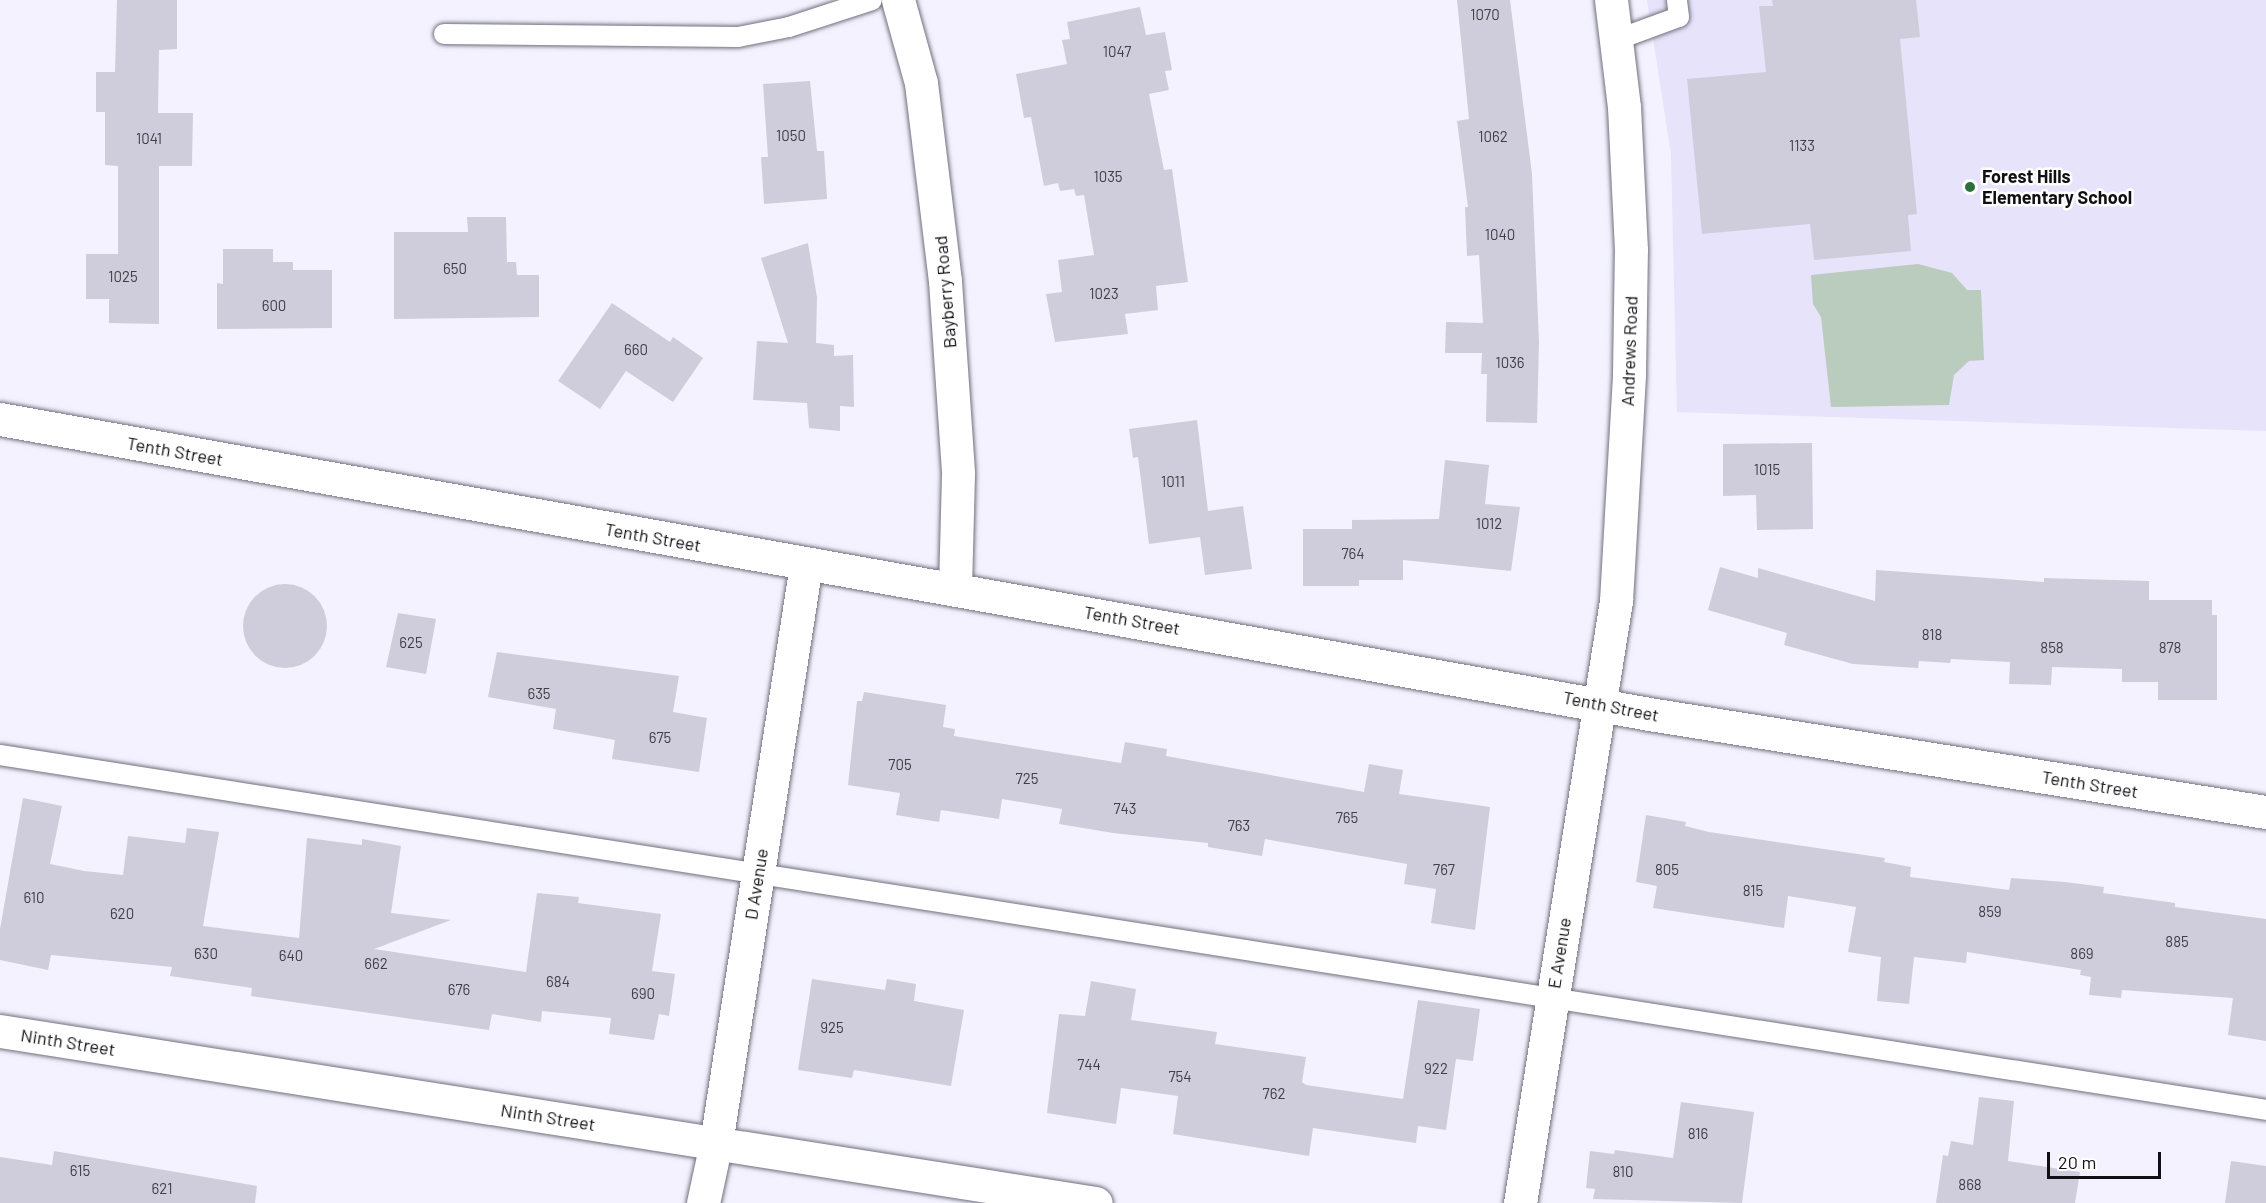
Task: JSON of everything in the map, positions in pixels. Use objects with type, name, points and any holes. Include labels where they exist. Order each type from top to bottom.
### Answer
[{"type":"street","name":"Bayberry Road","points":[[898,0],[921,83],[944,269],[958,474],[955,589]]},
{"type":"street","name":"Andrews Road","points":[[1598,702],[1616,601],[1629,373],[1631,250],[1624,107],[1611,0]]},
{"type":"street","name":"Tenth Street","points":[[0,419],[806,564],[1598,702],[1649,714],[2266,812]]},
{"type":"street","name":"D Avenue","points":[[703,1203],[716,1143],[806,564]]},
{"type":"street","name":"E Avenue","points":[[1520,1203],[1598,702]]},
{"type":"street","name":"Ninth Street","points":[[0,1031],[1096,1203]]},
{"type":"lane","points":[[444,34],[738,37],[789,27],[872,0]]},
{"type":"lane","points":[[1616,40],[1679,17],[1677,0]]},
{"type":"lane","points":[[0,755],[2266,1110]]},
{"type":"shaded area","name":"Forest Hills Elementary School","points":[[1647,0],[2266,0],[2266,431],[1677,412],[1671,154]]},
{"type":"green space","points":[[1918,264],[1952,273],[1967,290],[1981,290],[1984,360],[1969,361],[1954,375],[1949,405],[1831,407],[1821,317],[1813,304],[1811,275]]},
{"type":"building","points":[[117,0],[177,0],[177,49],[159,50],[158,113],[193,113],[192,166],[159,166],[159,324],[109,323],[109,299],[86,299],[86,254],[118,254],[118,166],[105,165],[105,112],[96,112],[96,72],[115,72]]},
{"type":"building","points":[[1457,0],[1510,0],[1532,174],[1539,342],[1537,423],[1486,422],[1487,374],[1481,374],[1482,353],[1445,353],[1446,322],[1483,323],[1479,255],[1467,256],[1465,207],[1468,207],[1457,121],[1469,119]]},
{"type":"building","points":[[1772,0],[1916,0],[1920,37],[1900,39],[1917,214],[1908,215],[1911,251],[1814,260],[1810,224],[1702,234],[1687,79],[1766,72],[1759,6],[1773,6]]},
{"type":"building","points":[[1140,7],[1146,35],[1165,32],[1172,70],[1165,71],[1169,90],[1149,94],[1164,170],[1172,169],[1188,282],[1156,286],[1158,310],[1125,314],[1128,334],[1055,342],[1046,294],[1062,292],[1058,260],[1094,255],[1084,195],[1076,196],[1074,189],[1060,191],[1058,183],[1044,186],[1031,117],[1024,118],[1016,74],[1067,64],[1062,40],[1070,39],[1067,22]]},
{"type":"building","points":[[810,81],[817,151],[824,151],[827,199],[764,204],[761,157],[768,157],[763,84]]},
{"type":"building","points":[[467,217],[506,217],[507,262],[516,262],[517,275],[539,275],[539,317],[394,319],[394,232],[468,232]]},
{"type":"building","points":[[808,243],[817,297],[816,343],[834,345],[834,356],[853,355],[854,407],[840,406],[840,431],[809,428],[807,403],[753,400],[757,341],[788,343],[761,258]]},
{"type":"building","points":[[223,249],[273,249],[273,262],[293,262],[293,270],[332,270],[332,328],[217,329],[217,283],[223,284]]},
{"type":"building","points":[[612,303],[670,342],[673,337],[703,358],[673,402],[626,371],[600,409],[558,381]]},
{"type":"building","points":[[1197,420],[1208,511],[1243,506],[1252,569],[1205,575],[1200,537],[1149,544],[1138,457],[1133,458],[1129,429]]},
{"type":"building","points":[[1812,443],[1813,529],[1757,530],[1756,495],[1723,496],[1723,444]]},
{"type":"building","points":[[1445,460],[1489,465],[1485,504],[1520,507],[1511,571],[1403,560],[1403,580],[1359,580],[1359,586],[1303,586],[1303,529],[1352,529],[1352,520],[1439,519]]},
{"type":"building","points":[[1720,567],[1758,578],[1758,568],[1875,601],[1876,570],[2044,582],[2044,578],[2149,581],[2149,600],[2212,600],[2212,615],[2217,615],[2217,700],[2158,700],[2158,682],[2122,682],[2122,669],[2052,667],[2051,685],[2009,684],[2010,662],[1951,659],[1950,663],[1919,661],[1918,668],[1853,664],[1784,645],[1787,633],[1708,610]]},
{"type":"building","points":[[285,584],[301,587],[315,596],[324,610],[327,626],[324,642],[315,656],[301,665],[285,668],[269,665],[255,656],[246,642],[243,626],[246,610],[255,596],[269,587]]},
{"type":"building","points":[[398,613],[436,619],[426,674],[386,667]]},
{"type":"building","points":[[497,652],[679,676],[673,712],[707,718],[699,772],[612,759],[615,740],[553,729],[556,709],[488,697]]},
{"type":"building","points":[[864,692],[946,705],[943,727],[955,729],[954,736],[1121,763],[1125,742],[1167,749],[1166,756],[1364,792],[1369,764],[1403,770],[1399,794],[1490,807],[1475,930],[1431,923],[1436,889],[1404,884],[1407,864],[1265,839],[1262,856],[1208,847],[1208,843],[1113,833],[1059,824],[1062,809],[1002,799],[999,819],[941,810],[939,822],[896,815],[900,793],[848,785],[857,701],[862,701]]},
{"type":"building","points":[[23,798],[62,806],[50,864],[84,871],[123,875],[128,836],[185,843],[187,828],[219,832],[203,926],[299,938],[307,838],[362,845],[362,839],[401,846],[391,913],[451,920],[374,949],[526,972],[537,893],[579,897],[578,903],[661,914],[652,971],[675,974],[669,1016],[659,1014],[654,1040],[609,1034],[611,1018],[542,1011],[541,1022],[492,1014],[489,1030],[251,996],[252,988],[170,976],[172,967],[51,955],[48,970],[0,960],[0,929]]},
{"type":"building","points":[[1646,815],[1686,822],[1685,826],[1709,832],[1885,858],[1884,862],[1911,867],[1910,877],[2009,890],[2011,878],[2065,882],[2104,887],[2103,893],[2175,903],[2175,907],[2266,919],[2266,1041],[2228,1035],[2233,998],[2122,990],[2121,998],[2089,995],[2091,977],[2080,975],[2081,970],[1967,952],[1966,963],[1914,957],[1909,1004],[1877,1001],[1881,957],[1848,952],[1856,907],[1788,896],[1784,928],[1653,908],[1657,886],[1636,882]]},
{"type":"building","points":[[812,979],[885,990],[887,979],[916,984],[914,1001],[964,1010],[951,1086],[854,1070],[852,1078],[798,1070]]},
{"type":"building","points":[[1091,981],[1136,989],[1131,1020],[1217,1032],[1215,1044],[1306,1057],[1302,1082],[1306,1085],[1403,1099],[1418,1000],[1480,1009],[1473,1061],[1456,1059],[1446,1130],[1418,1126],[1416,1143],[1313,1128],[1309,1156],[1173,1134],[1178,1096],[1121,1088],[1116,1124],[1047,1113],[1059,1014],[1085,1016]]},
{"type":"building","points":[[1979,1097],[2014,1101],[2008,1161],[2080,1172],[2075,1203],[1936,1203],[1943,1155],[1948,1156],[1951,1141],[1973,1145]]},
{"type":"building","points":[[1681,1102],[1754,1112],[1742,1203],[1593,1199],[1595,1189],[1586,1188],[1590,1151],[1614,1154],[1615,1150],[1673,1158]]},
{"type":"building","points":[[54,1151],[257,1186],[255,1203],[0,1203],[0,1157],[52,1165]]},
{"type":"building","points":[[2231,1161],[2266,1166],[2266,1203],[2225,1203]]},
{"type":"place","name":"Forest Hills Elementary School","points":[[1970,187]]}]
